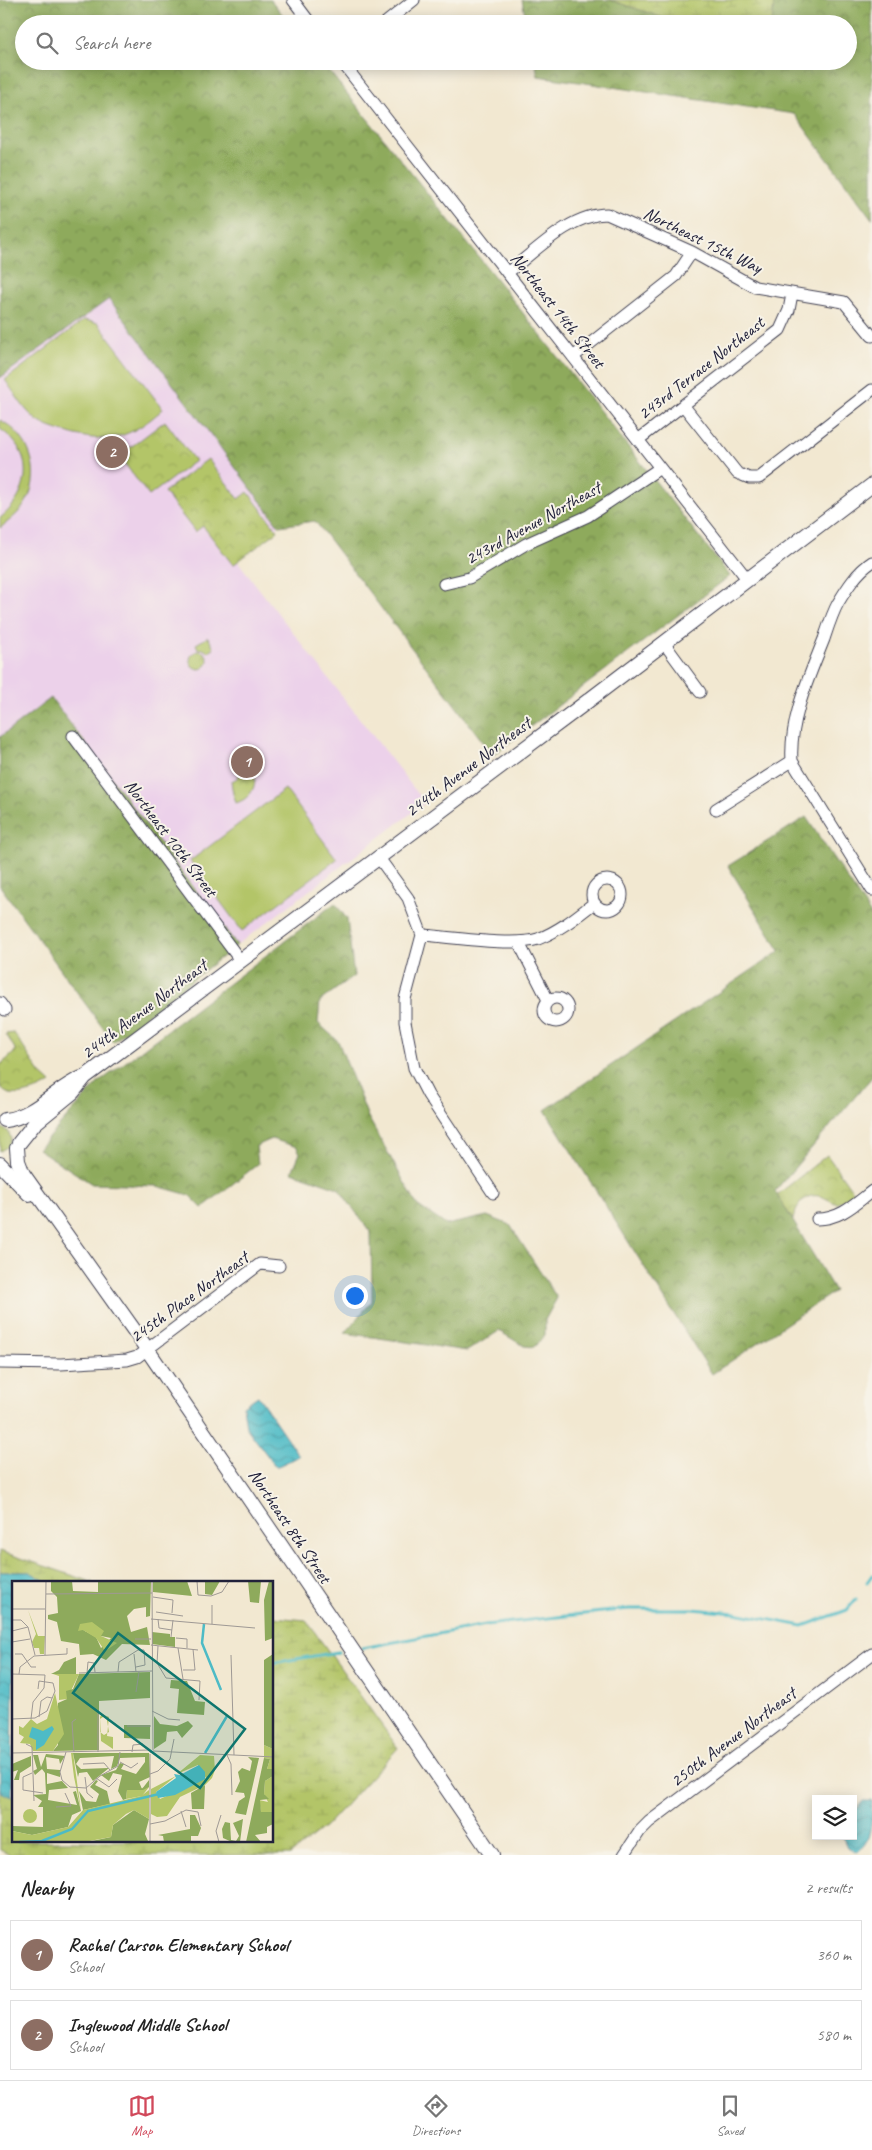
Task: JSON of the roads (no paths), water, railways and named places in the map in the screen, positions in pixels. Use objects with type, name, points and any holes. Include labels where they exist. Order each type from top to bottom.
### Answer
[{"type":"street","points":[[293,0],[304,15]]},
{"type":"street","points":[[395,15],[414,0]]},
{"type":"street","name":"Northeast 14th Street","points":[[348,70],[748,580]]},
{"type":"street","name":"Northeast 15th Way","points":[[507,273],[574,221],[594,214],[607,214],[692,252],[755,288],[844,302],[872,336]]},
{"type":"street","points":[[573,357],[676,276],[692,252]]},
{"type":"street","name":"243rd Terrace Northeast","points":[[638,440],[780,330],[789,310],[792,294]]},
{"type":"street","points":[[683,405],[737,473],[749,478],[759,478],[872,390]]},
{"type":"street","name":"243rd Avenue Northeast","points":[[444,584],[469,578],[526,544],[588,516],[660,468]]},
{"type":"street","name":"244th Avenue Northeast","points":[[0,1161],[8,1158],[35,1123],[73,1092],[86,1077],[872,485]]},
{"type":"street","points":[[870,568],[861,570],[837,605],[808,679],[794,728],[792,762],[872,890]]},
{"type":"street","points":[[664,643],[700,692]]},
{"type":"street","name":"Northeast 10th Street","points":[[73,736],[240,960]]},
{"type":"street","points":[[716,809],[792,762]]},
{"type":"street","points":[[379,858],[408,898],[422,935],[405,999],[405,1022],[414,1068],[428,1095],[493,1193]]},
{"type":"street","points":[[422,935],[519,942],[537,939],[562,928],[594,903]]},
{"type":"street","points":[[519,942],[548,1000]]},
{"type":"street","name":"244th Avenue Northeast","points":[[1,1119],[18,1118],[38,1107],[68,1084],[86,1077]]},
{"type":"street","name":"Northeast 8th Street","points":[[1,1119],[14,1127],[19,1138],[18,1161],[23,1174],[147,1349],[492,1855]]},
{"type":"street","name":"Northeast 8th Street","points":[[0,1164],[45,1211],[55,1218]]},
{"type":"street","points":[[817,1219],[826,1219],[842,1214],[872,1191]]},
{"type":"street","name":"245th Place Northeast","points":[[0,1363],[61,1364],[127,1360],[137,1357],[260,1264],[279,1266]]},
{"type":"street","name":"250th Avenue Northeast","points":[[624,1855],[640,1831],[650,1822],[872,1654]]},
{"type":"water","points":[[258,1396],[299,1456],[276,1467],[246,1427],[243,1406]]},
{"type":"water","points":[[0,1572],[30,1572],[45,1581],[12,1581],[12,1797],[1,1792]]},
{"type":"water","points":[[863,1801],[872,1801],[868,1837],[856,1852],[847,1847],[844,1840],[857,1840],[857,1808]]},
{"type":"waterway","points":[[867,1582],[872,1575]]},
{"type":"waterway","points":[[362,1648],[486,1625],[629,1609],[693,1609],[735,1613],[803,1626],[847,1610],[856,1599]]},
{"type":"waterway","points":[[274,1663],[338,1652]]},
{"type":"place","name":"Inglewood Middle School","points":[[112,452]]},
{"type":"place","name":"Rachel Carson Elementary School","points":[[247,762]]}]
